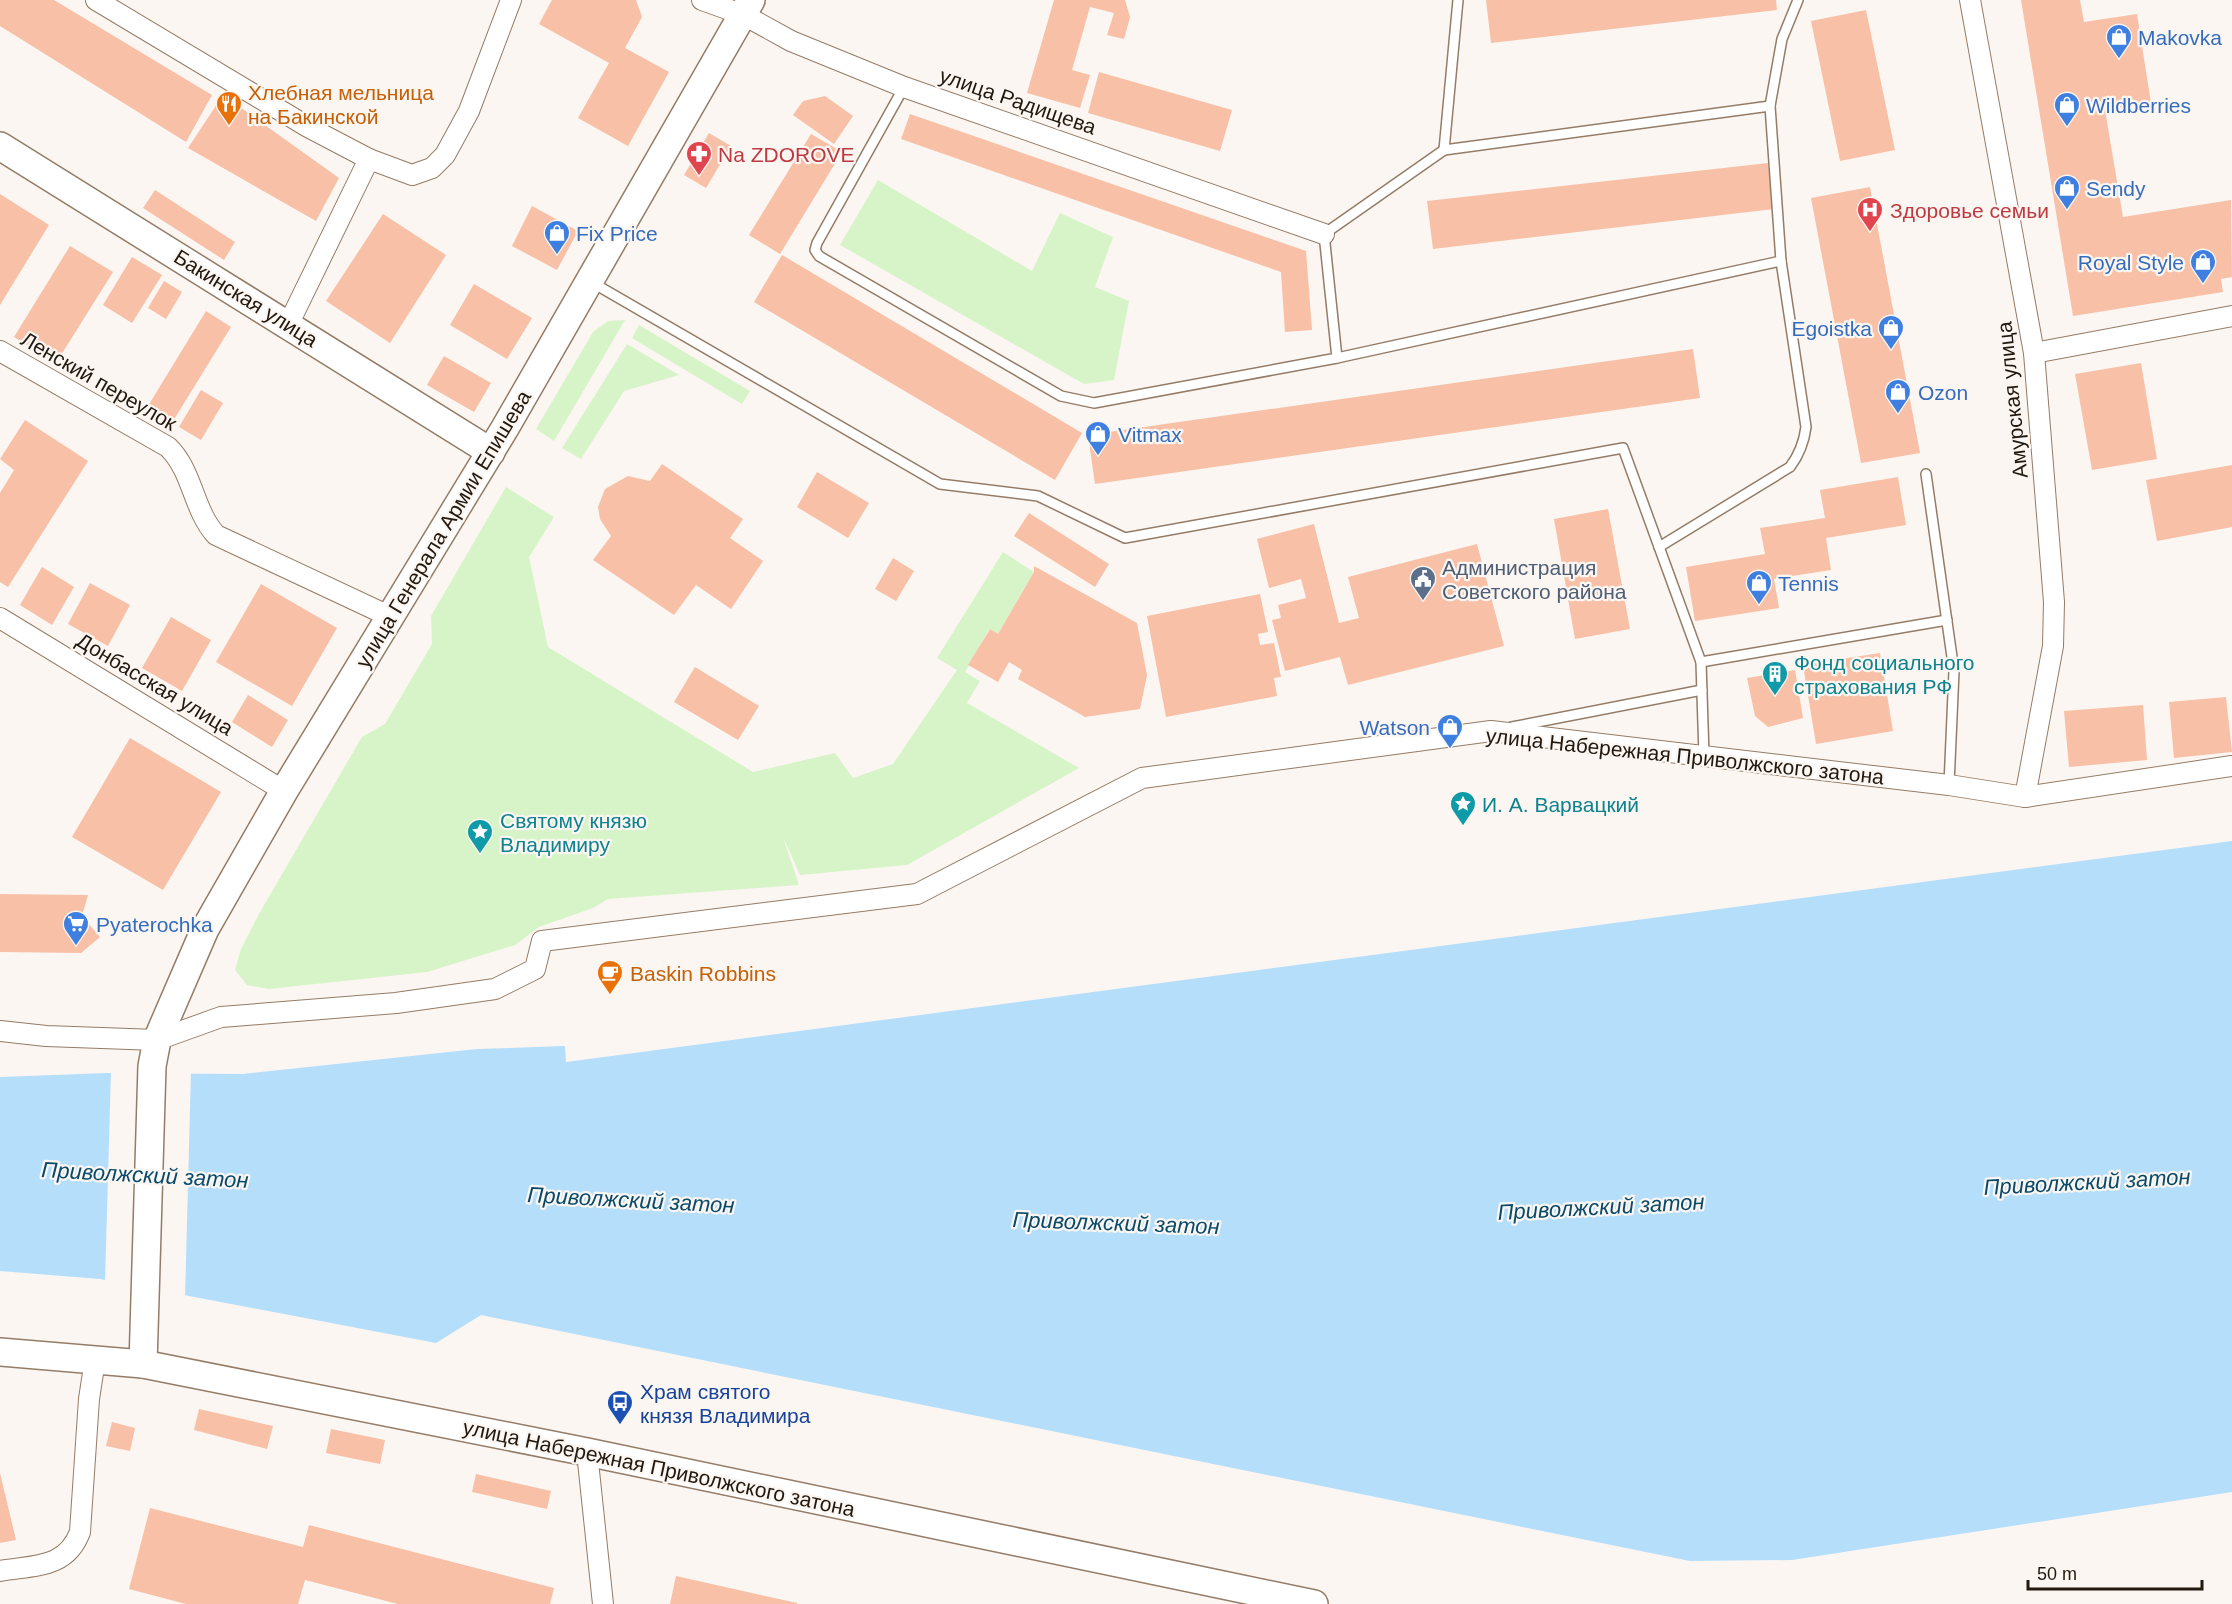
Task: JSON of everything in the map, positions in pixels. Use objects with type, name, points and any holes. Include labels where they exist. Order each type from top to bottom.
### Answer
[{"type":"main road","name":"улица Генерала Армии Епишева","points":[[154,1053],[205,929],[284,791],[491,452],[747,8]]},
{"type":"main road","name":"Бакинская улица","points":[[0,146],[491,452]]},
{"type":"main road","points":[[143,1364],[154,1053]]},
{"type":"main road","name":"улица Набережная Приволжского затона","points":[[0,1352],[143,1364],[587,1452],[1314,1604]]},
{"type":"street","points":[[96,0],[308,127],[369,159],[412,175],[432,168],[445,155],[469,111],[511,0]]},
{"type":"street","name":"улица Радищева","points":[[702,0],[747,8],[791,41],[904,87],[1324,234]]},
{"type":"street","name":"Амурская улица","points":[[1970,0],[2034,353],[2054,613],[2053,646],[2025,797]]},
{"type":"street","points":[[288,325],[369,159]]},
{"type":"street","points":[[2034,353],[2232,316]]},
{"type":"street","name":"Ленский переулок","points":[[0,351],[168,447],[181,462],[201,514],[216,536],[391,617]]},
{"type":"street","name":"Донбасская улица","points":[[0,618],[284,791]]},
{"type":"street","name":"улица Набережная Приволжского затона","points":[[154,1053],[221,1017],[396,1003],[495,989],[535,969],[542,941],[917,894],[1142,778],[1491,731],[1949,785],[2025,797],[2232,766]]},
{"type":"street","points":[[0,1031],[154,1053]]},
{"type":"street","points":[[0,1571],[62,1558],[75,1543],[80,1532],[89,1398],[95,1360]]},
{"type":"street","points":[[587,1452],[603,1604]]},
{"type":"lane","points":[[1444,150],[1458,0]]},
{"type":"lane","points":[[1659,547],[1790,467],[1801,449],[1806,427],[1781,261],[1770,106],[1782,39],[1795,13],[1797,0]]},
{"type":"lane","points":[[904,87],[815,249],[826,261],[1061,396],[1078,400],[1094,403],[1337,358],[1781,261]]},
{"type":"lane","points":[[1337,358],[1324,234],[1444,150],[1770,106]]},
{"type":"lane","points":[[591,281],[940,483],[1038,496],[1125,538],[1623,448],[1701,662],[1704,756]]},
{"type":"lane","points":[[1926,474],[1954,671],[1949,785]]},
{"type":"lane","points":[[1701,662],[1947,620]]},
{"type":"lane","points":[[1491,731],[1702,690]]},
{"type":"green space","points":[[878,180],[1032,271],[1060,213],[1113,237],[1095,287],[1129,301],[1114,380],[1084,384],[840,245]]},
{"type":"green space","points":[[625,320],[554,441],[536,429],[593,332],[608,321]]},
{"type":"green space","points":[[639,325],[750,391],[742,404],[632,338]]},
{"type":"green space","points":[[627,344],[679,375],[624,391],[581,459],[562,448]]},
{"type":"green space","points":[[506,487],[554,517],[529,557],[548,647],[753,772],[835,753],[853,778],[893,764],[957,670],[937,658],[1003,552],[1034,572],[998,634],[989,629],[965,672],[980,681],[967,703],[1079,768],[907,865],[800,875],[783,837],[799,885],[608,899],[593,908],[539,927],[515,945],[427,972],[269,989],[247,985],[235,970],[241,949],[260,912],[362,737],[385,724],[432,644],[431,616]]},
{"type":"water","name":"Приволжский затон","points":[[2232,841],[2232,1492],[1792,1560],[1690,1561],[481,1315],[436,1343],[100,1279],[0,1271],[0,1077],[107,1073],[243,1074],[477,1049],[565,1046],[566,1062]]},
{"type":"pier","points":[[111,1070],[191,1071],[185,1298],[105,1283]]},
{"type":"building","points":[[0,0],[54,0],[212,95],[186,142],[0,26]]},
{"type":"building","points":[[552,0],[636,0],[642,17],[625,48],[669,72],[628,146],[578,118],[609,63],[539,24]]},
{"type":"building","points":[[1054,0],[1125,0],[1130,17],[1124,39],[1107,35],[1114,13],[1090,7],[1072,70],[1090,75],[1080,108],[1027,93]]},
{"type":"building","points":[[1486,0],[1776,0],[1777,10],[1491,43]]},
{"type":"building","points":[[2021,0],[2080,0],[2084,22],[2137,14],[2151,103],[2105,110],[2123,217],[2231,200],[2232,277],[2221,279],[2223,292],[2073,316]]},
{"type":"building","points":[[1866,10],[1895,150],[1840,161],[1811,21]]},
{"type":"building","points":[[1099,72],[1232,110],[1220,151],[1088,113]]},
{"type":"building","points":[[223,95],[339,178],[316,221],[188,148]]},
{"type":"building","points":[[825,96],[853,116],[834,144],[793,115],[803,101]]},
{"type":"building","points":[[910,114],[1306,251],[1312,330],[1285,332],[1281,272],[901,139]]},
{"type":"building","points":[[709,133],[731,146],[706,188],[684,175]]},
{"type":"building","points":[[811,134],[842,152],[780,254],[749,235]]},
{"type":"building","points":[[1768,163],[1774,209],[1433,249],[1427,201]]},
{"type":"building","points":[[1870,187],[1920,453],[1861,463],[1811,198]]},
{"type":"building","points":[[155,190],[235,242],[224,260],[143,208]]},
{"type":"building","points":[[0,194],[49,225],[0,305]]},
{"type":"building","points":[[532,206],[578,231],[557,270],[512,246]]},
{"type":"building","points":[[383,214],[446,255],[390,343],[326,301]]},
{"type":"building","points":[[70,246],[113,272],[56,363],[14,337]]},
{"type":"building","points":[[782,255],[1082,433],[1055,480],[754,302]]},
{"type":"building","points":[[132,257],[162,275],[132,323],[103,305]]},
{"type":"building","points":[[164,281],[182,292],[166,319],[148,308]]},
{"type":"building","points":[[474,284],[532,318],[507,359],[450,325]]},
{"type":"building","points":[[206,311],[231,327],[173,421],[148,406]]},
{"type":"building","points":[[1693,349],[1700,398],[1095,484],[1088,435]]},
{"type":"building","points":[[444,356],[491,383],[474,412],[427,385]]},
{"type":"building","points":[[2141,363],[2157,459],[2092,470],[2075,374]]},
{"type":"building","points":[[201,390],[223,403],[201,440],[179,427]]},
{"type":"building","points":[[25,420],[88,461],[8,587],[0,582],[0,493],[14,470],[0,459]]},
{"type":"building","points":[[662,464],[743,519],[730,538],[763,561],[731,609],[696,585],[674,615],[593,560],[611,536],[600,519],[598,507],[605,489],[628,476],[650,481]]},
{"type":"building","points":[[2232,465],[2232,527],[2157,541],[2146,480]]},
{"type":"building","points":[[817,472],[869,503],[848,538],[797,507]]},
{"type":"building","points":[[1898,477],[1906,525],[1826,538],[1831,570],[1774,579],[1779,608],[1695,621],[1686,567],[1765,554],[1760,528],[1825,518],[1820,490]]},
{"type":"building","points":[[1608,509],[1630,629],[1575,639],[1554,519]]},
{"type":"building","points":[[1029,513],[1109,564],[1095,587],[1014,536]]},
{"type":"building","name":"Администрация Советского района","points":[[1314,524],[1339,623],[1359,618],[1348,577],[1477,544],[1504,646],[1348,685],[1340,657],[1285,671],[1272,620],[1281,618],[1278,605],[1306,598],[1301,579],[1269,588],[1257,539]]},
{"type":"building","points":[[893,558],[914,571],[896,601],[875,589]]},
{"type":"building","points":[[1034,566],[1137,623],[1147,675],[1140,709],[1085,717],[1018,679],[1022,670],[1009,662],[998,682],[968,665],[990,629],[998,634],[1034,572]]},
{"type":"building","points":[[42,567],[74,587],[52,625],[20,605]]},
{"type":"building","points":[[90,583],[130,605],[108,646],[68,624]]},
{"type":"building","points":[[261,584],[337,628],[292,706],[216,662]]},
{"type":"building","points":[[1260,594],[1268,632],[1258,634],[1260,645],[1274,643],[1281,677],[1274,678],[1277,696],[1166,717],[1147,616]]},
{"type":"building","points":[[171,617],[211,640],[182,691],[142,668]]},
{"type":"building","points":[[1880,653],[1893,731],[1816,744],[1803,665]]},
{"type":"building","points":[[695,667],[759,706],[738,740],[674,702]]},
{"type":"building","name":"Фонд социального страхования РФ","points":[[1795,670],[1803,718],[1768,727],[1755,716],[1747,678]]},
{"type":"building","points":[[248,695],[288,720],[272,747],[232,722]]},
{"type":"building","points":[[2226,697],[2232,752],[2174,758],[2169,702]]},
{"type":"building","points":[[2143,705],[2147,760],[2069,767],[2064,711]]},
{"type":"building","points":[[130,738],[221,792],[163,890],[72,837]]},
{"type":"building","points":[[0,894],[88,895],[82,916],[100,937],[81,953],[0,952]]},
{"type":"building","points":[[199,1409],[273,1426],[267,1449],[194,1430]]},
{"type":"building","points":[[112,1422],[135,1428],[130,1451],[106,1446]]},
{"type":"building","points":[[331,1429],[385,1440],[380,1464],[326,1453]]},
{"type":"building","points":[[0,1473],[16,1540],[0,1543]]},
{"type":"building","points":[[476,1474],[551,1491],[547,1509],[472,1492]]},
{"type":"building","points":[[150,1508],[303,1547],[309,1525],[554,1588],[550,1604],[398,1604],[305,1580],[298,1604],[186,1604],[129,1589]]},
{"type":"building","points":[[676,1576],[797,1603],[797,1604],[670,1604]]},
{"type":"place","name":"Makovka","points":[[2119,60]]},
{"type":"place","name":"Хлебная мельница на Бакинской","points":[[229,127]]},
{"type":"place","name":"Wildberries","points":[[2067,128]]},
{"type":"place","name":"Na ZDOROVE","points":[[699,177]]},
{"type":"place","name":"Sendy","points":[[2067,211]]},
{"type":"place","name":"Здоровье семьи","points":[[1870,233]]},
{"type":"place","name":"Fix Price","points":[[557,256]]},
{"type":"place","name":"Royal Style","points":[[2203,285]]},
{"type":"place","name":"Egoistka","points":[[1891,351]]},
{"type":"place","name":"Ozon","points":[[1898,415]]},
{"type":"place","name":"Vitmax","points":[[1098,457]]},
{"type":"place","name":"Администрация Советского района","points":[[1423,602]]},
{"type":"place","name":"Tennis","points":[[1759,606]]},
{"type":"place","name":"Фонд социального страхования РФ","points":[[1775,697]]},
{"type":"place","name":"Watson","points":[[1450,750]]},
{"type":"place","name":"И. А. Варвацкий","points":[[1463,827]]},
{"type":"place","name":"Святому князю Владимиру","points":[[480,855]]},
{"type":"place","name":"Pyaterochka","points":[[76,947]]},
{"type":"place","name":"Baskin Robbins","points":[[610,996]]},
{"type":"place","name":"Храм святого князя Владимира","points":[[620,1426]]}]
